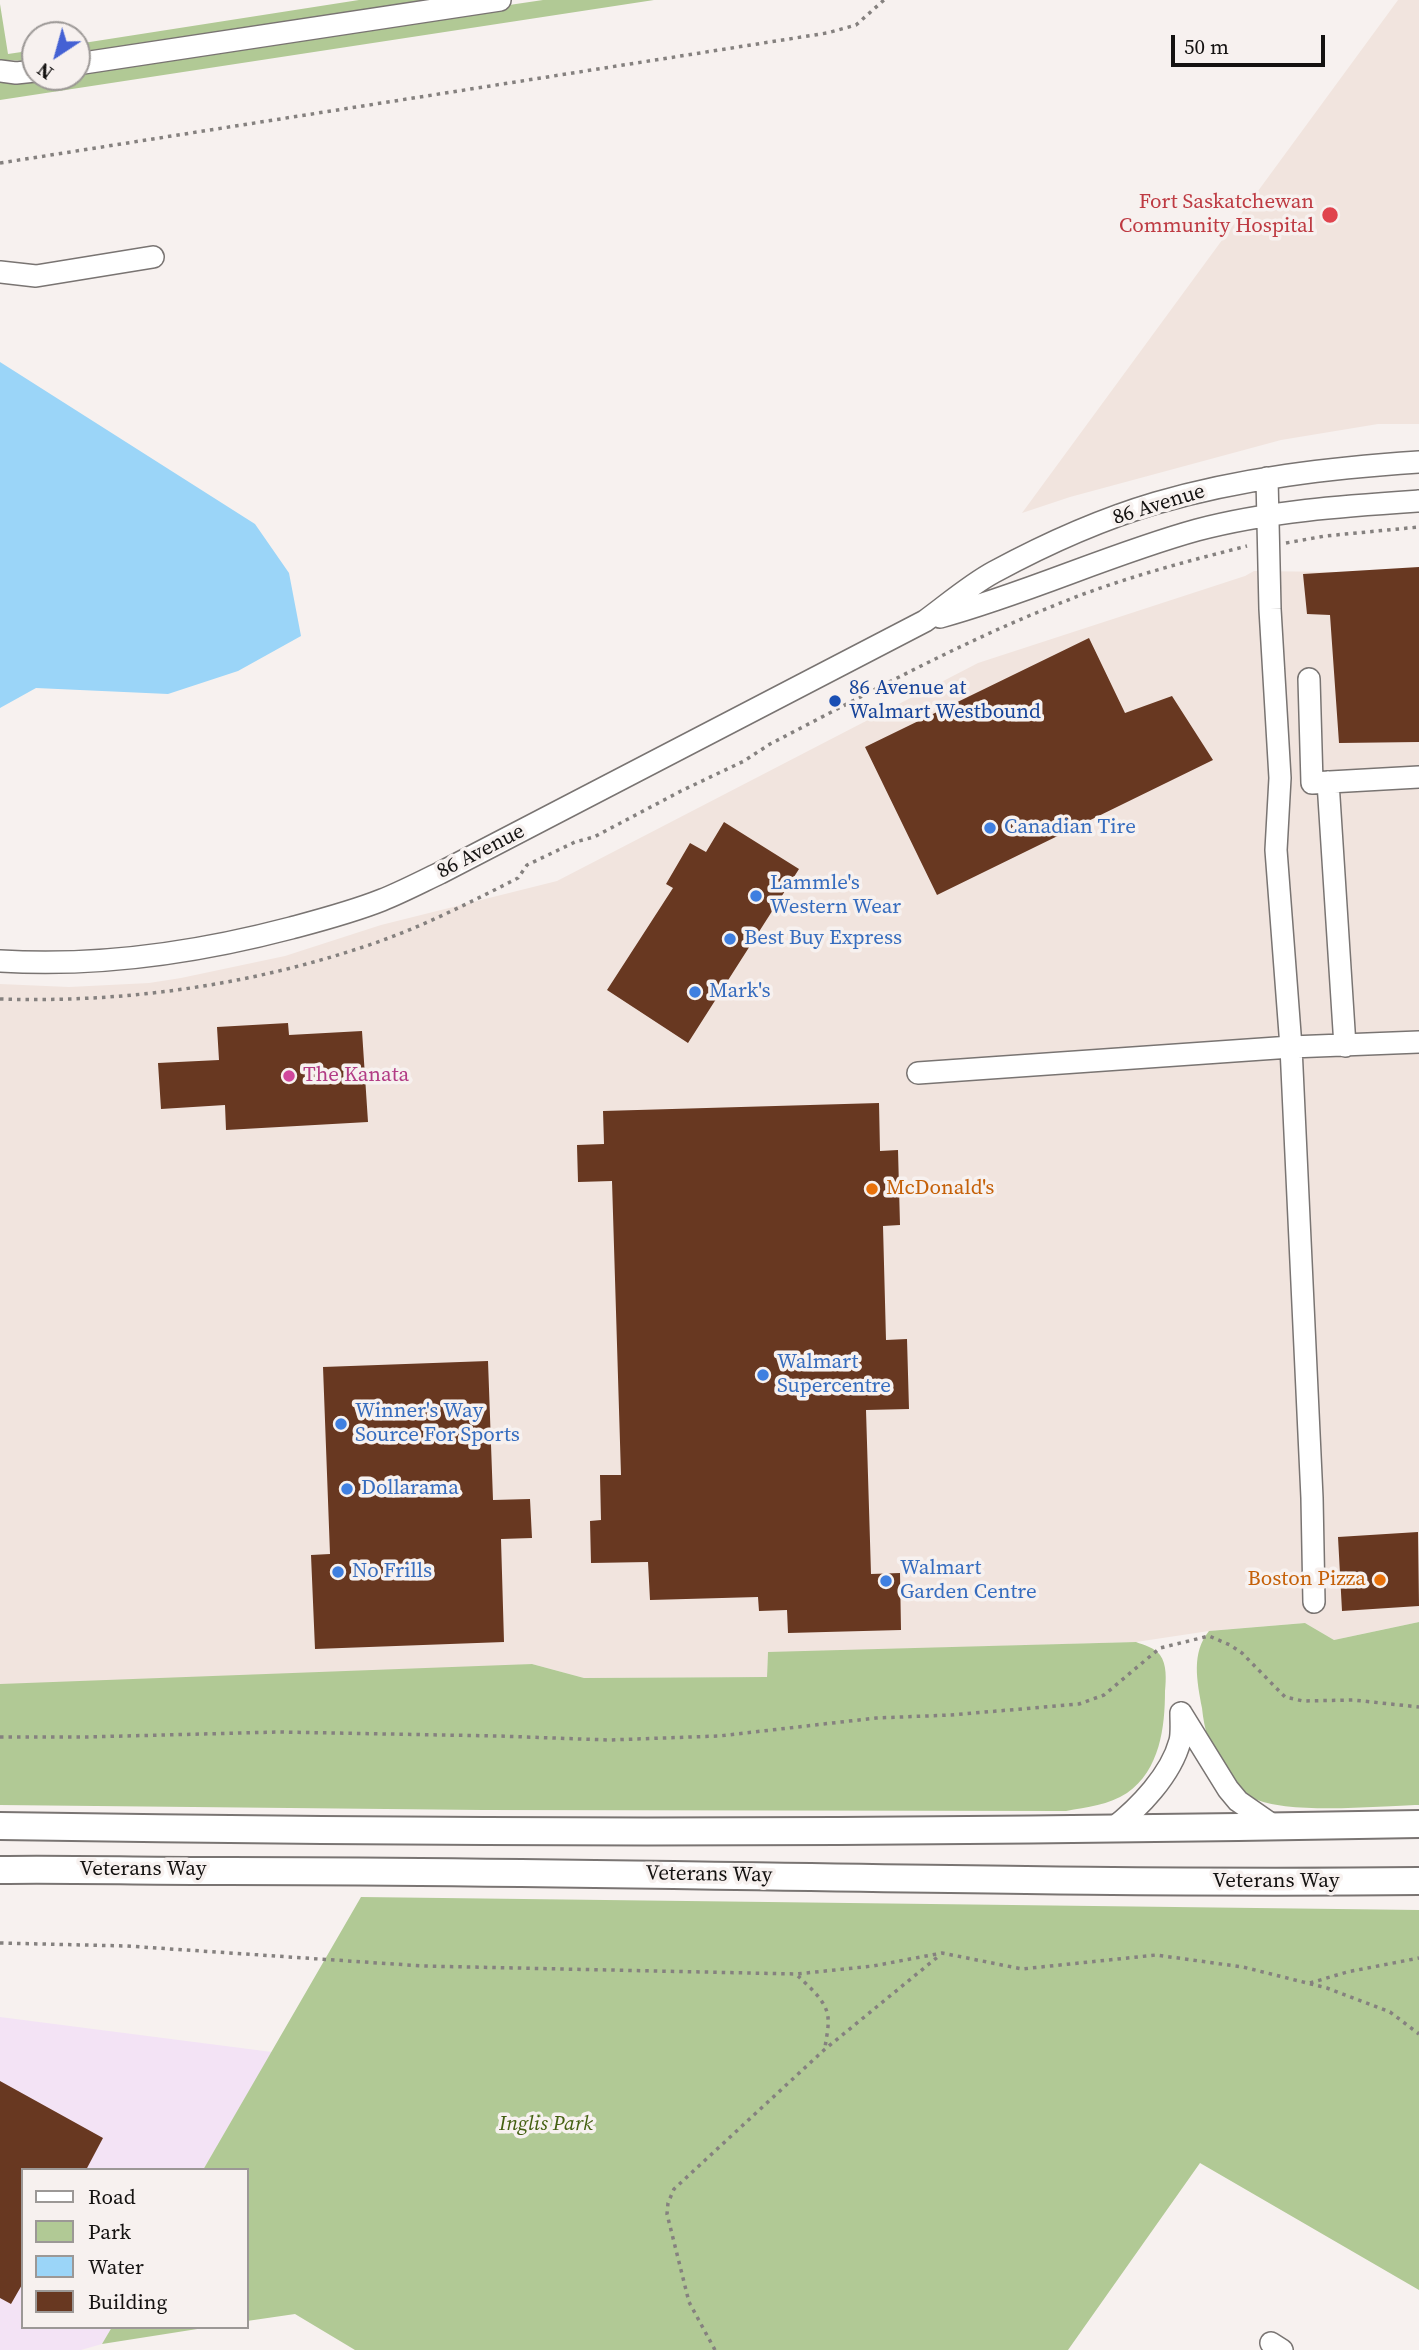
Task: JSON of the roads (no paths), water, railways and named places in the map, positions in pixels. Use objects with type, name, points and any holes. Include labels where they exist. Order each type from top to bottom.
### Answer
[{"type":"main road","name":"Veterans Way","points":[[0,1826],[289,1831],[1112,1829],[1419,1824]]},
{"type":"main road","points":[[1313,1882],[1352,1867],[1419,1863]]},
{"type":"main road","name":"Veterans Way","points":[[0,1870],[475,1870],[785,1877],[1419,1881]]},
{"type":"street","points":[[91,62],[500,0]]},
{"type":"street","points":[[0,71],[21,73]]},
{"type":"street","points":[[0,272],[36,276],[153,257]]},
{"type":"street","name":"86 Avenue","points":[[0,961],[74,962],[211,947],[333,917],[382,900],[440,873],[925,621],[992,573],[1101,522],[1199,491],[1267,478],[1419,462]]},
{"type":"street","points":[[1267,478],[1270,609],[1280,778],[1276,850],[1292,1047],[1312,1498],[1314,1602]]},
{"type":"street","name":"86 Avenue","points":[[925,621],[989,604],[1052,578],[1210,527],[1269,515],[1419,501]]},
{"type":"street","points":[[1309,679],[1345,1046]]},
{"type":"street","points":[[1280,778],[1320,782],[1419,777]]},
{"type":"street","points":[[918,1073],[1292,1047],[1419,1042]]},
{"type":"street","points":[[1112,1829],[1146,1800],[1168,1767],[1180,1741],[1181,1713],[1228,1789],[1238,1801],[1274,1826]]},
{"type":"water","points":[[0,362],[255,524],[289,573],[301,636],[238,671],[168,694],[36,688],[0,708]]},
{"type":"place","name":"Fort Saskatchewan Community Hospital","points":[[1330,215]]},
{"type":"place","name":"86 Avenue at Walmart Westbound","points":[[835,701]]},
{"type":"place","name":"Canadian Tire","points":[[990,828]]},
{"type":"place","name":"Lammle's Western Wear","points":[[756,896]]},
{"type":"place","name":"Best Buy Express","points":[[730,939]]},
{"type":"place","name":"Mark's","points":[[695,992]]},
{"type":"place","name":"The Kanata","points":[[289,1076]]},
{"type":"place","name":"McDonald's","points":[[872,1189]]},
{"type":"place","name":"Walmart Supercentre","points":[[763,1375]]},
{"type":"place","name":"Winner's Way Source For Sports","points":[[341,1424]]},
{"type":"place","name":"Dollarama","points":[[347,1489]]},
{"type":"place","name":"No Frills","points":[[338,1572]]},
{"type":"place","name":"Boston Pizza","points":[[1380,1580]]},
{"type":"place","name":"Walmart Garden Centre","points":[[886,1581]]},
{"type":"park label","name":"Inglis Park","points":[[546,2125]]}]
